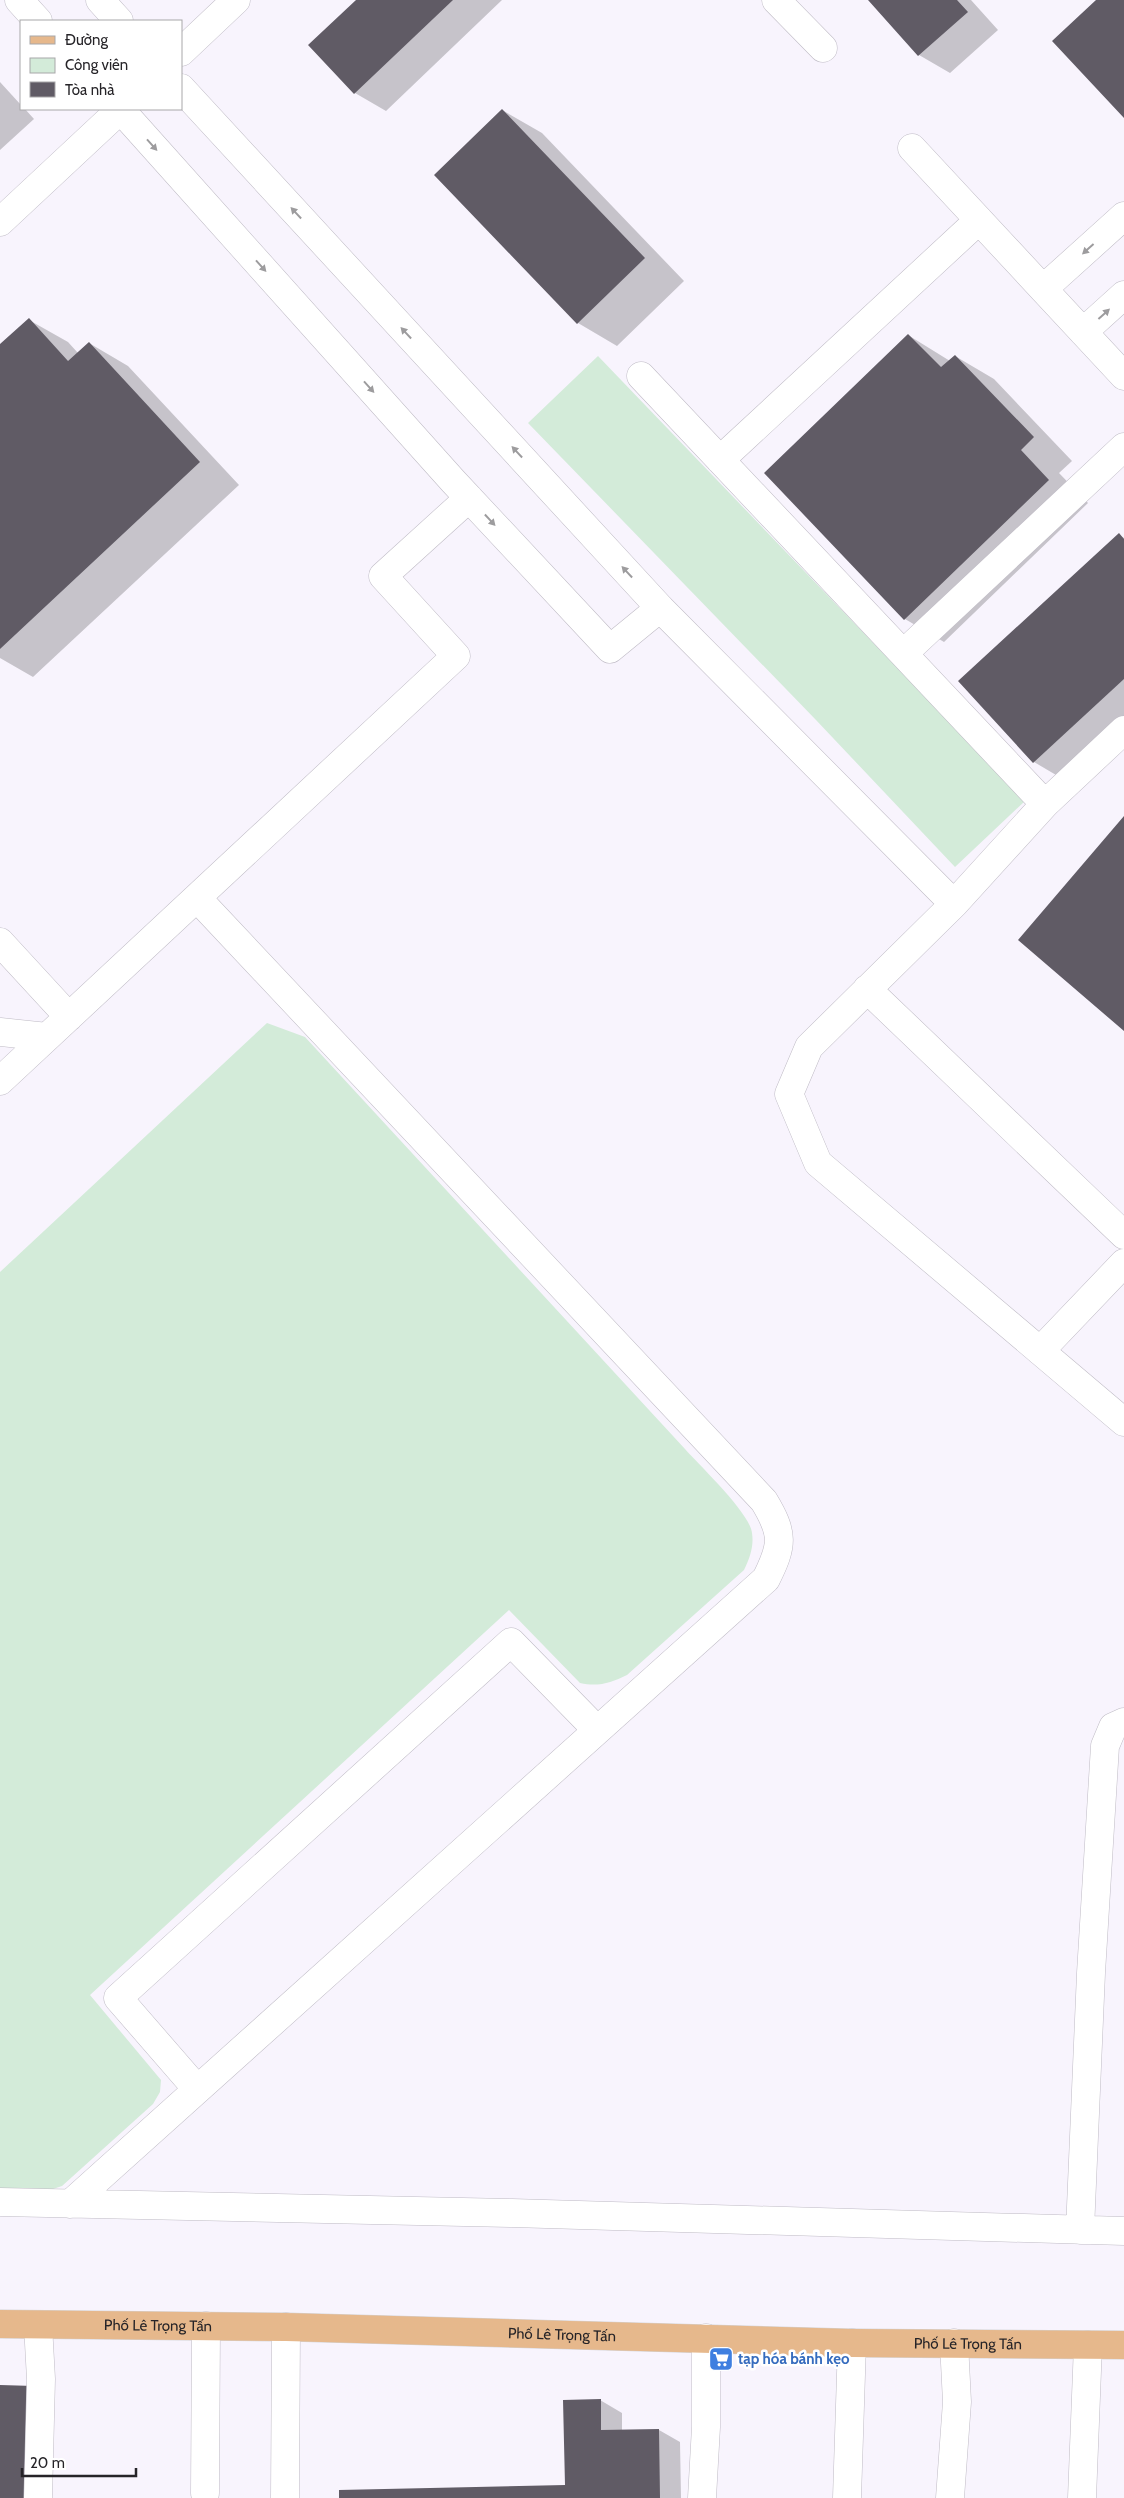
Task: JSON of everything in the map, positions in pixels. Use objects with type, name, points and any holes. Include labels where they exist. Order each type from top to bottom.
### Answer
[{"type":"main road","name":"Phố Lê Trọng Tấn","points":[[0,2324],[286,2327],[852,2343],[1124,2345]]},
{"type":"street","points":[[19,0],[37,20]]},
{"type":"street","points":[[100,0],[118,20]]},
{"type":"street","points":[[182,51],[236,0]]},
{"type":"street","points":[[776,0],[822,48]]},
{"type":"street","points":[[182,89],[660,608],[954,904]]},
{"type":"street","points":[[0,222],[119,110]]},
{"type":"street","points":[[121,110],[469,498],[610,649],[660,608]]},
{"type":"street","points":[[912,148],[1124,376]]},
{"type":"street","points":[[1043,289],[1124,216]]},
{"type":"street","points":[[720,460],[979,220]]},
{"type":"street","points":[[1083,332],[1124,296]]},
{"type":"street","points":[[641,376],[1045,804]]},
{"type":"street","points":[[904,653],[1124,447]]},
{"type":"street","points":[[0,1081],[456,656],[383,576],[469,498]]},
{"type":"street","points":[[1124,730],[1045,804],[954,904],[809,1047],[789,1094],[818,1163],[1124,1422]]},
{"type":"street","points":[[70,2204],[766,1579],[778,1555],[778,1524],[764,1501],[197,898]]},
{"type":"street","points":[[0,942],[70,1017]]},
{"type":"street","points":[[867,989],[1124,1235]]},
{"type":"street","points":[[0,1032],[47,1037]]},
{"type":"street","points":[[1040,1351],[1124,1263]]},
{"type":"street","points":[[197,2090],[118,1998],[511,1642],[598,1730]]},
{"type":"street","points":[[1080,2230],[1091,1973],[1105,1746],[1113,1727],[1124,1722]]},
{"type":"street","points":[[0,2202],[512,2213],[1124,2231]]},
{"type":"street","points":[[38,2325],[42,2379],[38,2498]]},
{"type":"street","points":[[205,2493],[206,2326]]},
{"type":"street","points":[[285,2498],[286,2327]]},
{"type":"street","points":[[702,2498],[706,2427],[706,2338]]},
{"type":"street","points":[[847,2498],[852,2343]]},
{"type":"street","points":[[950,2498],[957,2402],[954,2343]]},
{"type":"street","points":[[1082,2498],[1088,2345]]},
{"type":"green space","points":[[598,356],[1025,801],[955,867],[816,720],[528,423]]},
{"type":"green space","points":[[267,1023],[305,1037],[734,1502],[749,1524],[752,1533],[751,1552],[744,1570],[627,1675],[604,1684],[580,1683],[509,1610],[90,1995],[161,2080],[160,2092],[153,2104],[62,2186],[41,2193],[0,2193],[0,1272]]},
{"type":"building","points":[[356,0],[453,0],[354,94],[308,45]]},
{"type":"building","points":[[868,0],[957,0],[968,12],[918,56]]},
{"type":"building","points":[[1096,0],[1124,0],[1124,118],[1052,41]]},
{"type":"building","points":[[502,109],[645,258],[577,324],[434,175]]},
{"type":"building","points":[[29,318],[68,361],[89,342],[200,462],[0,649],[0,344]]},
{"type":"building","points":[[908,334],[941,367],[955,355],[1034,437],[1021,450],[1049,480],[904,620],[764,473]]},
{"type":"building","points":[[1119,533],[1124,539],[1124,679],[1033,763],[958,681]]},
{"type":"building","points":[[1124,816],[1124,1031],[1018,940]]},
{"type":"building","points":[[0,2385],[34,2386],[29,2498],[0,2498]]},
{"type":"building","points":[[601,2399],[601,2430],[659,2429],[660,2498],[339,2498],[339,2490],[565,2485],[563,2400]]},
{"type":"place","name":"tạp hóa bánh kẹo","points":[[721,2359]]}]
